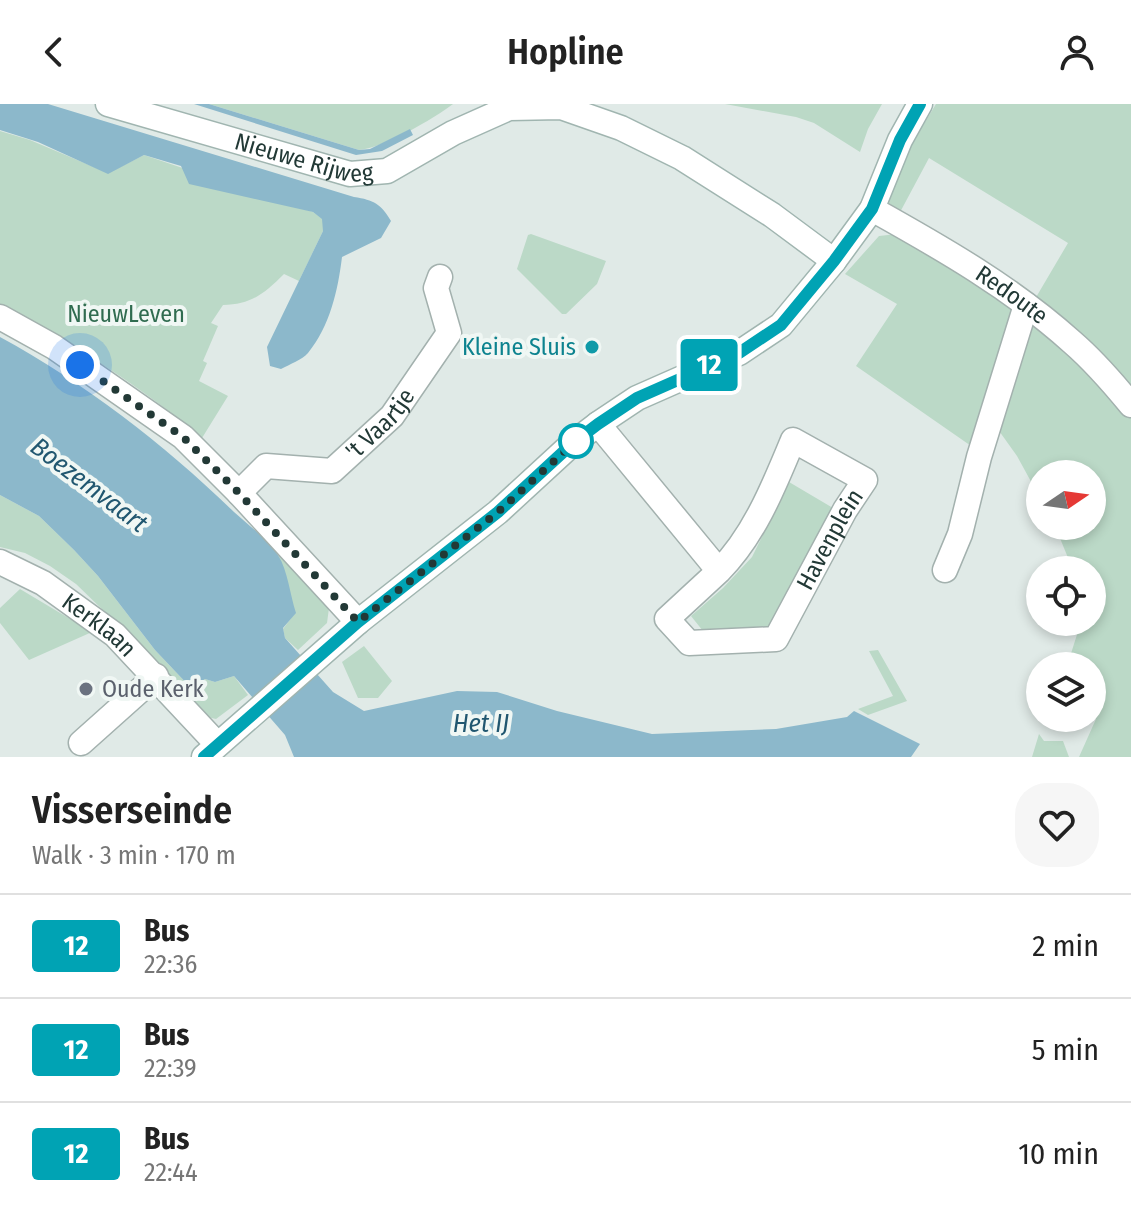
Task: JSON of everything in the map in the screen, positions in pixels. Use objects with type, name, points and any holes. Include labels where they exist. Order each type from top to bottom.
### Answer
[{"type":"street","name":"Nieuwe Rijweg","points":[[108,104],[350,174],[387,171],[453,133],[509,108],[561,107],[621,128],[682,158],[772,215],[834,261]]},
{"type":"street","points":[[210,751],[358,622],[498,512],[598,424],[637,398],[739,353],[781,325],[872,209],[900,140],[920,104]]},
{"type":"street","name":"Redoute","points":[[872,209],[936,245],[1026,305],[1073,342],[1131,405]]},
{"type":"street","name":"'t Vaartje","points":[[239,493],[266,466],[332,471],[392,416],[449,333],[436,288],[440,277]]},
{"type":"street","points":[[945,570],[960,534],[979,457],[1026,305]]},
{"type":"street","points":[[0,317],[54,347],[183,437],[358,622]]},
{"type":"street","points":[[598,424],[719,571]]},
{"type":"street","name":"Havenplein","points":[[793,440],[865,480],[845,510],[776,639],[689,643],[667,619],[719,571],[739,551],[793,440]]},
{"type":"street","name":"Kerklaan","points":[[0,562],[43,583],[115,635],[156,676],[210,751]]},
{"type":"street","points":[[81,743],[156,676]]},
{"type":"green space","points":[[209,104],[453,104],[394,139],[359,150]]},
{"type":"green space","points":[[725,104],[882,104],[860,152],[814,123]]},
{"type":"green space","points":[[936,104],[1131,104],[1131,396],[1035,299],[1068,243],[929,158],[898,216],[887,204],[910,147]]},
{"type":"green space","name":"NieuwLeven","points":[[0,131],[30,140],[108,173],[144,155],[313,212],[323,219],[323,231],[299,281],[284,274],[257,297],[242,303],[223,305],[211,323],[218,326],[203,361],[207,363],[199,381],[228,396],[202,438],[105,366],[54,335],[0,308]]},
{"type":"green space","points":[[897,234],[1044,327],[1131,414],[1131,757],[1079,757],[1090,732],[1106,732],[1106,652],[1071,652],[1077,636],[1106,636],[1106,556],[1067,556],[1061,540],[1106,540],[1106,460],[1026,460],[1026,472],[987,414],[974,448],[856,366],[897,304],[845,274],[879,236]]},
{"type":"green space","points":[[528,235],[606,261],[597,284],[566,314],[562,314],[517,269]]},
{"type":"green space","points":[[789,482],[833,508],[767,631],[703,631],[691,616],[752,557]]},
{"type":"green space","points":[[0,495],[39,516],[74,550],[155,650],[191,688],[205,679],[215,682],[234,676],[248,695],[216,719],[198,715],[137,643],[76,584],[25,553],[0,547]]},
{"type":"green space","points":[[278,554],[329,608],[327,623],[298,650],[285,638],[283,629],[295,613]]},
{"type":"green space","points":[[20,589],[92,632],[29,660],[0,623],[0,608]]},
{"type":"green space","points":[[364,646],[392,681],[378,698],[358,698],[342,662]]},
{"type":"green space","points":[[878,650],[907,701],[868,715],[858,709],[893,696],[869,651]]},
{"type":"green space","points":[[1039,734],[1044,741],[1063,741],[1069,757],[1032,757]]},
{"type":"water","points":[[0,104],[48,104],[367,200],[384,210],[391,221],[381,238],[342,257],[332,307],[308,353],[281,369],[270,366],[267,347],[323,231],[322,219],[313,212],[189,184],[181,166],[144,155],[108,174],[38,142],[0,130]]},
{"type":"water","points":[[194,104],[209,104],[359,150],[370,149],[410,129],[413,135],[382,151],[356,155]]},
{"type":"water","points":[[0,337],[63,375],[123,417],[180,463],[269,543],[284,568],[296,613],[283,628],[285,638],[333,692],[364,711],[457,691],[497,692],[557,711],[652,734],[776,729],[847,717],[854,711],[920,744],[911,757],[294,757],[285,735],[234,676],[215,682],[205,679],[191,688],[155,650],[74,550],[39,516],[0,495]]},
{"type":"bus line","name":"12","points":[[204,757],[358,622],[498,512],[598,424],[637,398],[739,353],[781,325],[872,209],[900,140],[920,104]]},
{"type":"place","name":"Kleine Sluis","points":[[592,347]]},
{"type":"place","name":"Oude Kerk","points":[[86,689]]},
{"type":"route","points":[[80,365],[183,437],[358,622],[498,512],[576,441]]},
{"type":"water label","name":"Boezemvaart","points":[[89,485]]},
{"type":"water label","name":"Het IJ","points":[[481,723]]}]
